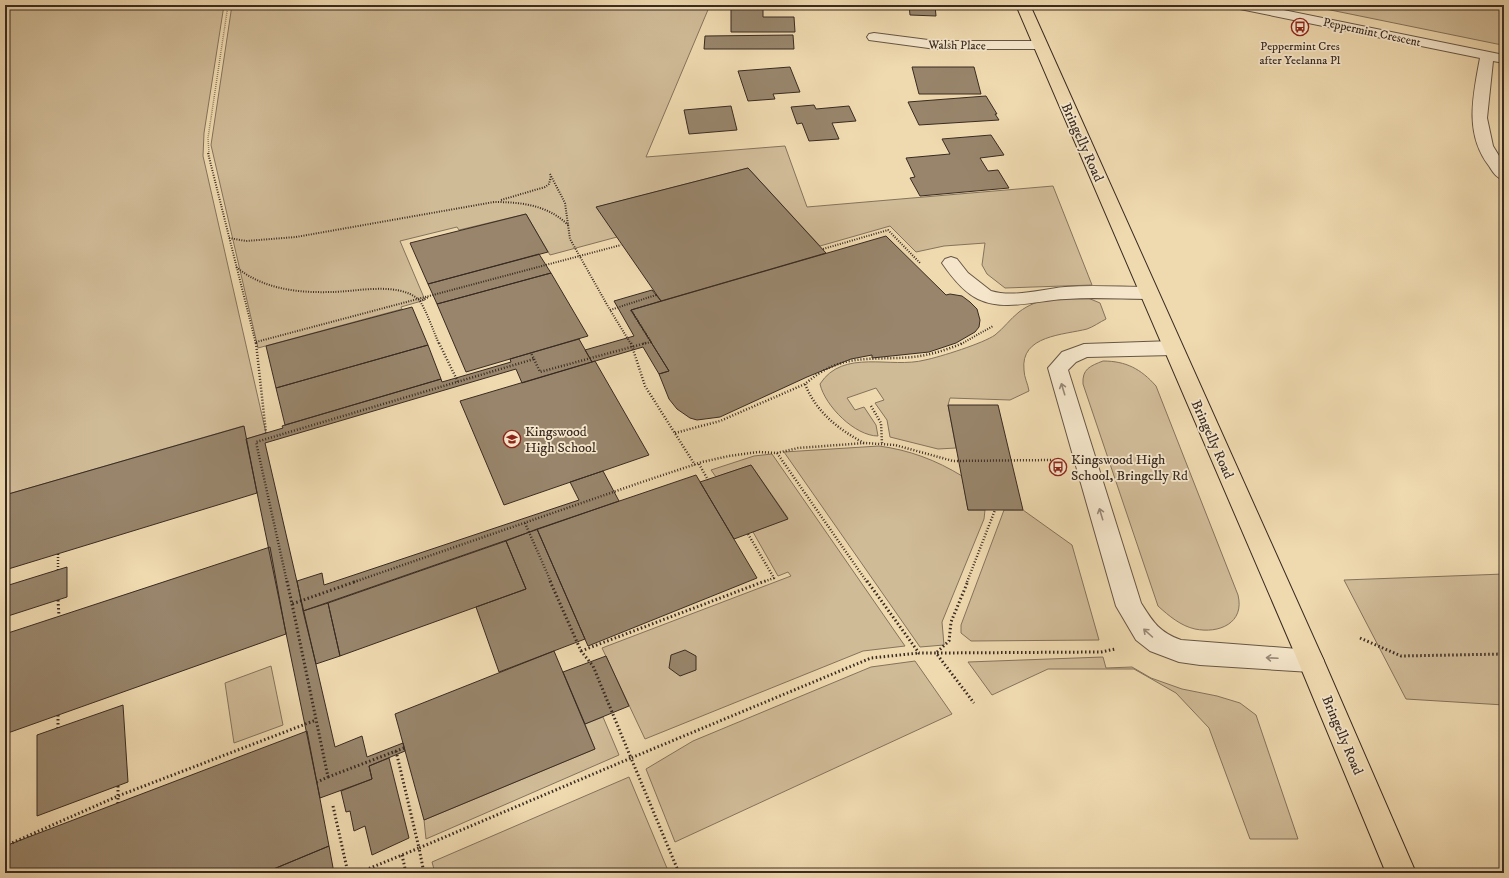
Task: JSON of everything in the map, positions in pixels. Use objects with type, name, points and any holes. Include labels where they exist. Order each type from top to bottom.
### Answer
[{"type":"main road","name":"Bringelly Road","points":[[1023,5],[1311,660],[1401,873]]},
{"type":"street","name":"Peppermint Crescent","points":[[1240,5],[1504,59]]},
{"type":"street","name":"Walsh Place","points":[[874,38],[936,45],[1040,45]]},
{"type":"street","points":[[1487,56],[1478,121],[1488,152],[1504,175]]},
{"type":"street","points":[[951,263],[961,278],[984,295],[994,298],[1008,299],[1066,293],[1149,293]]},
{"type":"street","points":[[1173,348],[1084,351],[1069,357],[1058,368],[1059,376],[1130,606],[1145,632],[1159,643],[1179,651],[1200,654],[1311,660]]},
{"type":"path","points":[[228,5],[208,138],[208,151],[256,342],[266,433]]},
{"type":"path","points":[[494,202],[549,184],[550,175],[565,202],[570,239],[578,256],[610,310],[630,340],[644,386],[708,480]]},
{"type":"path","points":[[229,238],[246,241],[296,237],[494,202],[514,201],[529,204],[562,218],[568,225]]},
{"type":"path","points":[[823,249],[888,230],[910,254],[925,266],[951,263]]},
{"type":"path","points":[[256,342],[419,301],[432,294],[622,245]]},
{"type":"path","points":[[236,267],[245,276],[278,287],[315,293],[397,290],[414,296],[419,301],[453,375],[458,382]]},
{"type":"path","points":[[610,310],[656,295]]},
{"type":"path","points":[[675,433],[720,421],[805,384],[816,373],[851,359],[912,357],[954,347],[983,334],[994,325],[1001,314],[994,298]]},
{"type":"path","points":[[530,353],[540,372],[651,342],[632,310]]},
{"type":"path","points":[[328,777],[256,442],[534,359]]},
{"type":"path","points":[[805,384],[809,397],[830,422],[850,436],[865,443]]},
{"type":"path","points":[[870,406],[881,420],[883,433],[882,443]]},
{"type":"path","points":[[292,604],[697,464],[729,456],[758,452],[777,453],[798,448],[882,443],[912,449],[953,461],[1057,460]]},
{"type":"path","points":[[777,453],[895,622],[919,652]]},
{"type":"path","points":[[936,653],[949,641],[951,622],[993,519],[995,510]]},
{"type":"path","points":[[525,523],[581,651],[593,666],[679,873]]},
{"type":"path","points":[[581,651],[774,578],[748,534]]},
{"type":"path","points":[[58,554],[58,570]]},
{"type":"path","points":[[58,600],[59,616]]},
{"type":"path","points":[[1360,638],[1401,656],[1504,654]]},
{"type":"path","points":[[358,873],[864,661],[891,655],[919,652],[1101,652],[1111,651],[1121,646]]},
{"type":"path","points":[[936,653],[974,703]]},
{"type":"path","points":[[58,715],[58,728]]},
{"type":"path","points":[[5,846],[118,796],[316,720]]},
{"type":"path","points":[[317,782],[404,748]]},
{"type":"path","points":[[396,752],[424,873]]},
{"type":"path","points":[[118,786],[118,803]]},
{"type":"path","points":[[333,806],[348,873]]},
{"type":"path","points":[[402,854],[406,873]]},
{"type":"shaded area","points":[[5,5],[224,5],[204,133],[203,156],[266,433],[246,439],[243,426],[5,495]]},
{"type":"shaded area","points":[[232,5],[710,5],[646,157],[785,146],[807,207],[1053,186],[1092,285],[1005,288],[987,274],[982,265],[985,243],[944,246],[916,252],[890,226],[820,246],[748,168],[597,207],[617,237],[550,255],[526,214],[459,230],[457,227],[400,241],[425,300],[401,307],[402,309],[258,348],[211,145]]},
{"type":"shaded area","points":[[1306,5],[1504,5],[1504,45],[1497,44]]},
{"type":"shaded area","points":[[1050,298],[1088,298],[1100,303],[1106,319],[1087,329],[1056,335],[1036,343],[1029,350],[1025,358],[1024,370],[1029,391],[1010,400],[950,398],[948,405],[956,448],[938,449],[890,437],[887,420],[875,403],[884,400],[876,388],[847,398],[855,410],[864,407],[876,425],[878,436],[869,435],[860,431],[842,418],[834,410],[823,393],[820,384],[830,373],[841,366],[868,362],[912,362],[951,353],[972,346],[995,335],[1022,310]]},
{"type":"shaded area","points":[[1103,361],[1126,364],[1145,375],[1156,386],[1238,595],[1238,613],[1234,619],[1221,628],[1204,630],[1190,628],[1175,620],[1158,606],[1083,384],[1085,371]]},
{"type":"shaded area","points":[[879,446],[922,456],[962,476],[968,510],[985,510],[984,519],[942,622],[944,645],[920,647],[784,452]]},
{"type":"shaded area","points":[[772,454],[905,646],[863,651],[645,739],[602,648],[791,576],[788,572],[778,576],[753,532],[788,518],[751,465],[716,477],[711,470],[754,456]]},
{"type":"shaded area","points":[[1004,510],[1023,510],[1072,545],[1099,640],[971,641],[961,633],[961,625]]},
{"type":"shaded area","points":[[1504,574],[1504,705],[1406,699],[1344,580]]},
{"type":"shaded area","points":[[1103,657],[1106,668],[1132,667],[1151,678],[1182,689],[1217,696],[1240,703],[1256,715],[1298,839],[1250,839],[1209,728],[1176,693],[1134,669],[1048,669],[992,695],[968,662]]},
{"type":"shaded area","points":[[915,661],[952,714],[675,842],[646,769],[693,741],[871,667]]},
{"type":"shaded area","points":[[271,666],[283,725],[234,743],[225,683]]},
{"type":"shaded area","points":[[603,717],[619,755],[426,839],[424,820],[595,749],[585,724]]},
{"type":"shaded area","points":[[629,777],[669,873],[435,873],[432,862]]},
{"type":"building","points":[[909,5],[935,5],[936,16],[910,15]]},
{"type":"building","points":[[935,5],[957,5],[957,6]]},
{"type":"building","points":[[731,6],[763,6],[763,17],[794,17],[795,32],[731,32]]},
{"type":"building","points":[[793,35],[794,49],[704,49],[705,36]]},
{"type":"building","points":[[790,67],[800,92],[773,94],[775,99],[748,101],[738,71]]},
{"type":"building","points":[[912,67],[974,67],[981,94],[919,94]]},
{"type":"building","points":[[986,96],[999,120],[919,125],[908,102]]},
{"type":"building","points":[[814,105],[816,109],[849,106],[856,121],[832,123],[839,139],[809,141],[802,123],[797,124],[791,107]]},
{"type":"building","points":[[731,106],[737,130],[689,134],[684,110]]},
{"type":"building","points":[[991,135],[1004,155],[980,158],[988,171],[998,170],[1009,188],[920,196],[910,178],[915,177],[906,158],[950,154],[942,139]]},
{"type":"building","points":[[748,168],[826,253],[661,301],[596,207]]},
{"type":"building","points":[[526,214],[548,252],[428,284],[410,243]]},
{"type":"building","points":[[886,236],[946,295],[950,294],[962,296],[977,309],[980,320],[979,327],[975,332],[956,343],[929,352],[872,358],[872,355],[851,359],[807,377],[720,417],[697,420],[690,418],[677,409],[669,399],[659,374],[669,371],[631,310]]},
{"type":"building","points":[[539,254],[551,273],[437,304],[428,284]]},
{"type":"building","points":[[551,273],[588,336],[466,372],[437,304]]},
{"type":"building","points":[[652,290],[661,301],[631,310],[669,371],[659,374],[643,347],[592,362],[585,350],[634,336],[614,301]]},
{"type":"building","points":[[412,307],[428,345],[276,388],[266,346]]},
{"type":"building","points":[[579,339],[592,362],[522,383],[516,369],[265,443],[335,747],[362,736],[367,757],[403,743],[405,751],[369,766],[372,779],[320,798],[246,439],[283,428],[282,426],[441,379],[442,382],[511,362],[510,359]]},
{"type":"building","points":[[428,345],[441,379],[285,425],[276,388]]},
{"type":"building","points":[[595,361],[649,455],[504,505],[460,401]]},
{"type":"building","points":[[948,405],[998,405],[1023,510],[968,510]]},
{"type":"building","points":[[244,426],[257,493],[5,570],[5,495]]},
{"type":"building","points":[[751,465],[788,519],[734,539],[700,482]]},
{"type":"building","points":[[603,471],[619,501],[303,611],[297,581],[322,573],[324,585],[579,500],[570,482]]},
{"type":"building","points":[[696,475],[757,578],[588,646],[537,529]]},
{"type":"building","points":[[537,529],[585,639],[499,672],[476,607],[526,589],[506,541]]},
{"type":"building","points":[[506,541],[526,589],[340,656],[328,603]]},
{"type":"building","points":[[270,547],[286,634],[5,734],[5,634]]},
{"type":"building","points":[[67,567],[67,597],[8,616],[9,585]]},
{"type":"building","points":[[328,603],[340,656],[316,664],[303,611]]},
{"type":"building","points":[[685,650],[696,656],[696,670],[680,676],[669,668],[671,655]]},
{"type":"building","points":[[554,651],[595,749],[424,820],[395,714]]},
{"type":"building","points":[[606,656],[629,706],[585,724],[563,672]]},
{"type":"building","points":[[123,705],[128,782],[37,816],[37,735]]},
{"type":"building","points":[[307,731],[329,846],[264,873],[5,873],[5,846]]},
{"type":"building","points":[[389,758],[409,838],[372,855],[365,826],[354,831],[350,811],[346,812],[341,791],[372,779],[369,766]]},
{"type":"building","points":[[329,846],[334,873],[264,873]]},
{"type":"place","name":"Peppermint Cres after Yeelanna Pl","points":[[1300,27]]},
{"type":"place","name":"Kingswood High School","points":[[512,439]]},
{"type":"place","name":"Kingswood High School, Bringelly Rd","points":[[1058,467]]}]
